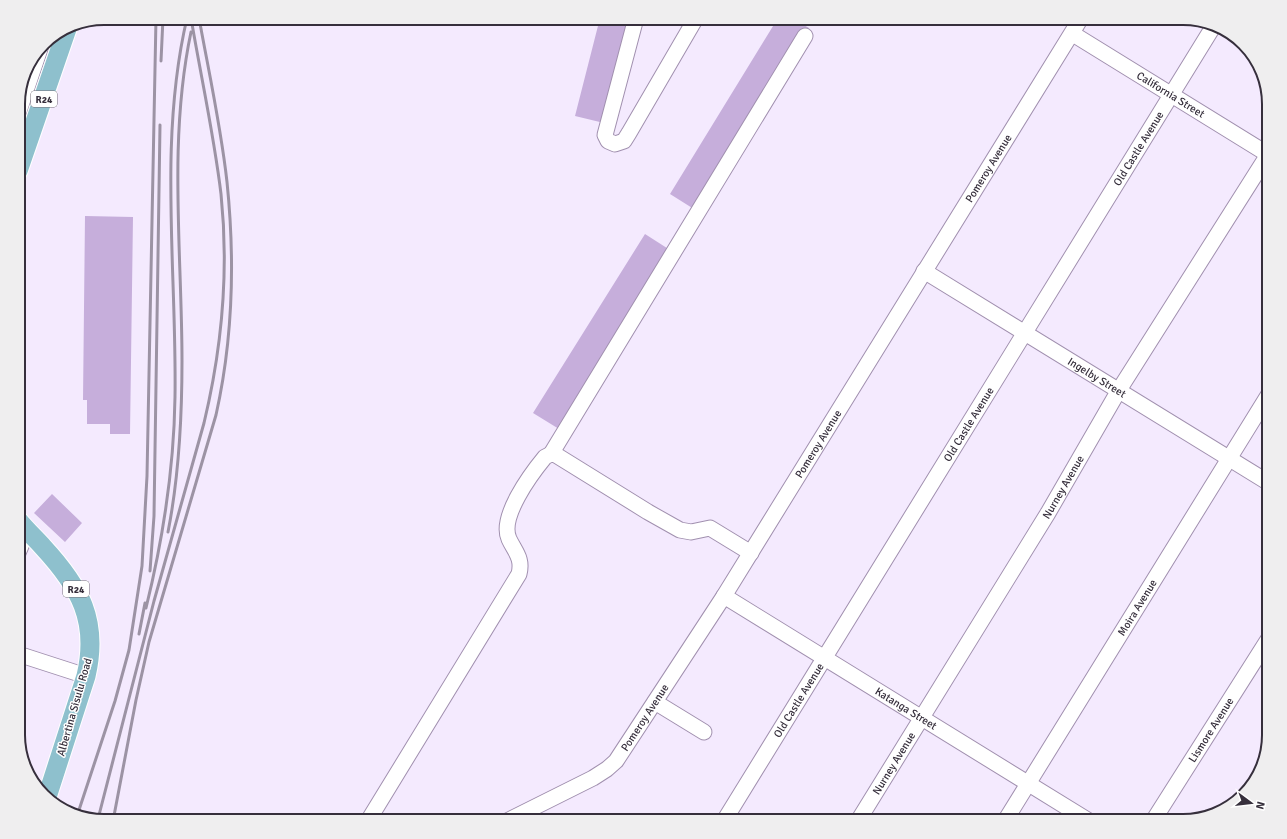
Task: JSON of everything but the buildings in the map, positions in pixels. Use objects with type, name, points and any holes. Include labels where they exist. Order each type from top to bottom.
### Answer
[{"type":"main road","name":"R24","points":[[25,151],[65,36]]},
{"type":"main road","points":[[51,79],[59,39]]},
{"type":"main road","name":"Albertina Sisulu Road","points":[[25,528],[63,570],[83,602],[91,635],[86,676],[49,791]]},
{"type":"street","points":[[634,25],[605,135],[608,141],[615,144],[624,141],[692,25]]},
{"type":"street","name":"Pomeroy Avenue","points":[[523,814],[564,794],[607,769],[616,761],[724,596],[1078,25]]},
{"type":"street","name":"Old Castle Avenue","points":[[728,814],[1211,30]]},
{"type":"street","name":"California Street","points":[[1073,34],[1262,150]]},
{"type":"street","points":[[372,814],[519,574],[521,562],[508,539],[506,526],[507,519],[512,508],[541,462],[545,457],[551,454],[805,36]]},
{"type":"street","points":[[28,86],[34,68]]},
{"type":"street","name":"Nurney Avenue","points":[[862,814],[1051,507],[1119,390],[1262,165]]},
{"type":"street","name":"Ingelby Street","points":[[924,271],[1026,332],[1262,479]]},
{"type":"street","name":"Moira Avenue","points":[[1009,814],[1262,406]]},
{"type":"street","points":[[551,454],[565,460],[648,512],[680,530],[691,532],[710,528],[750,553]]},
{"type":"street","name":"Katanga Street","points":[[724,596],[1077,814]]},
{"type":"street","name":"Lismore Avenue","points":[[1157,814],[1262,649]]},
{"type":"street","points":[[25,656],[86,676]]},
{"type":"street","points":[[655,702],[704,732]]},
{"type":"railway","points":[[79,810],[115,701],[129,650],[142,566],[147,476],[156,25]]},
{"type":"railway","points":[[161,61],[163,25]]},
{"type":"railway","points":[[146,608],[158,556],[162,530],[170,477],[174,424],[175,350],[171,159],[173,112],[178,65],[186,25]]},
{"type":"railway","points":[[99,814],[154,601],[204,423],[219,338],[224,281],[221,194],[211,128],[192,25]]},
{"type":"railway","points":[[114,814],[136,700],[149,642],[216,415],[226,358],[232,270],[230,211],[222,141],[200,25]]},
{"type":"railway","points":[[168,532],[175,490],[181,404],[182,361],[178,155],[184,73],[191,32]]},
{"type":"railway","points":[[150,571],[154,516],[160,125]]},
{"type":"railway","points":[[139,634],[145,603]]}]
